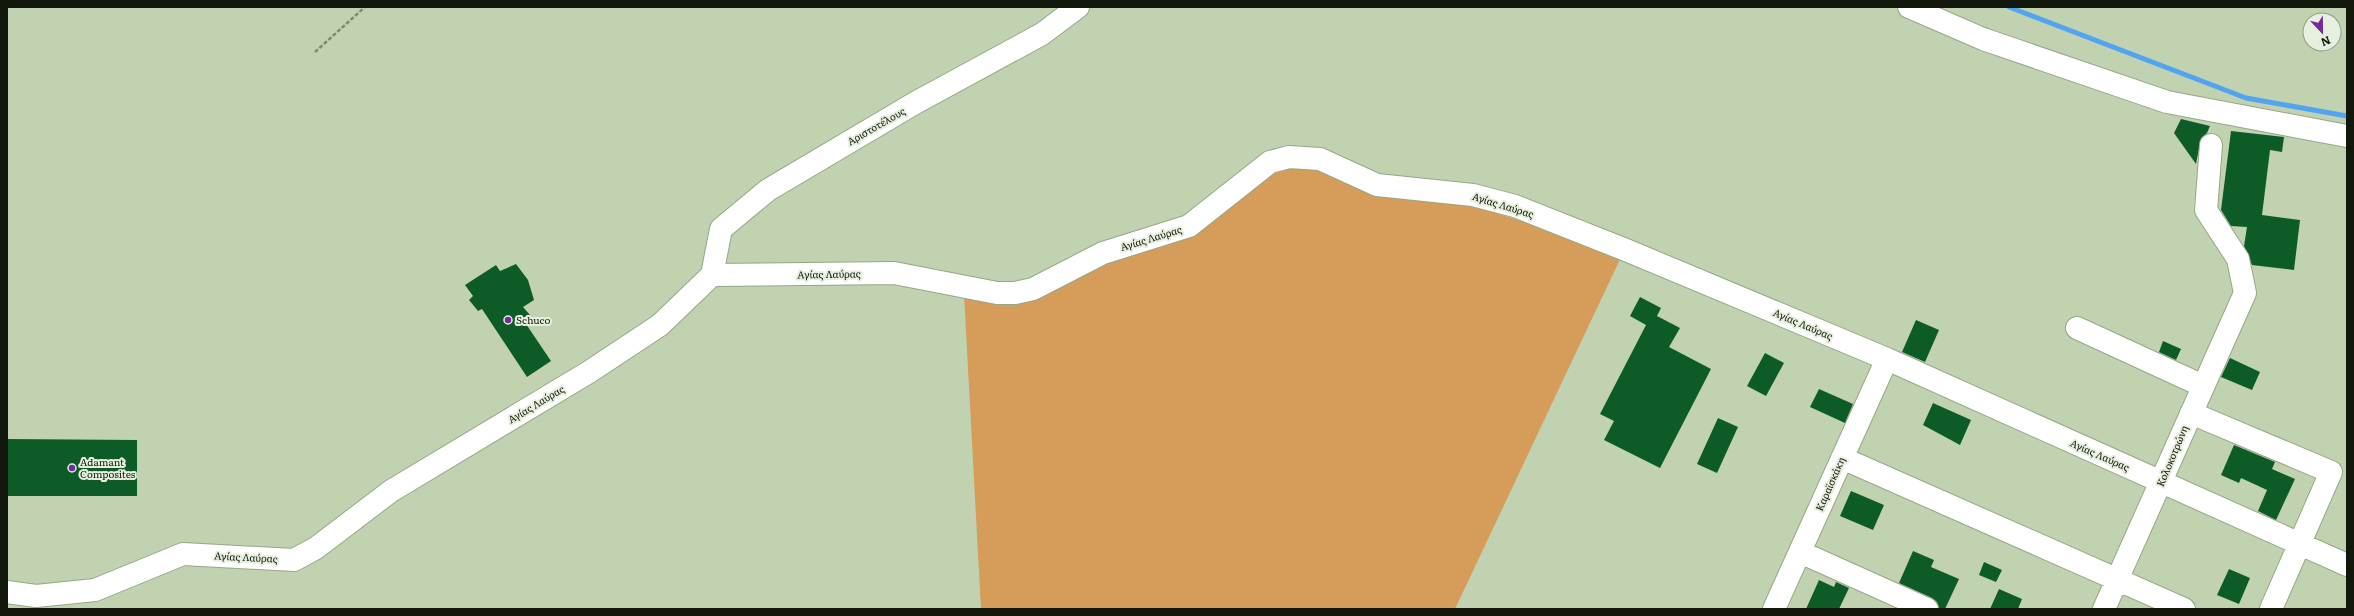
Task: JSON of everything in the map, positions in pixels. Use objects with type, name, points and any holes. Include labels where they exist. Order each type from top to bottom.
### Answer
[{"type":"street","name":"Αριστοτέλους","points":[[712,276],[721,230],[768,190],[915,103],[1042,34],[1078,7]]},
{"type":"street","points":[[1909,7],[1983,39],[2167,102],[2347,136]]},
{"type":"street","name":"Κολοκοτρώνη","points":[[2104,609],[2241,304],[2245,287],[2238,259],[2206,210],[2211,145]]},
{"type":"street","name":"Αγίας Λαύρας","points":[[7,592],[36,596],[95,590],[183,554],[294,560],[316,548],[391,491],[589,372],[660,325],[712,276],[894,273],[997,293],[1015,293],[1033,289],[1104,253],[1189,226],[1270,162],[1289,157],[1320,159],[1377,185],[1473,195],[1515,206],[1626,250],[1887,360],[2347,565]]},
{"type":"street","points":[[2078,328],[2203,386]]},
{"type":"street","name":"Καραϊσκάκη","points":[[1774,609],[1887,360]]},
{"type":"street","points":[[2191,413],[2331,472],[2271,609]]},
{"type":"street","points":[[1842,458],[2184,609]]},
{"type":"street","points":[[1800,552],[1927,609]]},
{"type":"path","points":[[315,52],[365,7]]},
{"type":"shaded area","points":[[1290,165],[1314,165],[1470,205],[1623,253],[1455,609],[981,609],[964,294],[1019,302],[1269,173]]},
{"type":"building","points":[[2181,119],[2210,126],[2207,133],[2201,138],[2196,164],[2174,133]]},
{"type":"building","points":[[2231,131],[2284,137],[2282,152],[2270,150],[2262,215],[2300,220],[2294,270],[2252,265],[2244,246],[2247,227],[2231,226],[2221,210]]},
{"type":"building","name":"Schuco","points":[[516,264],[528,280],[534,300],[523,307],[530,315],[526,324],[551,361],[527,377],[482,309],[478,311],[469,300],[473,296],[465,285],[496,265],[500,271]]},
{"type":"building","points":[[1640,297],[1661,308],[1657,316],[1680,328],[1669,347],[1711,369],[1660,468],[1604,440],[1614,421],[1600,414],[1646,325],[1630,316]]},
{"type":"building","points":[[1916,320],[1939,330],[1925,362],[1902,352]]},
{"type":"building","points":[[2163,341],[2181,349],[2176,360],[2159,352]]},
{"type":"building","points":[[1765,353],[1784,363],[1766,396],[1747,386]]},
{"type":"building","points":[[2230,358],[2260,372],[2252,390],[2221,377]]},
{"type":"building","points":[[1819,389],[1853,404],[1845,423],[1810,407]]},
{"type":"building","points":[[1933,403],[1971,420],[1960,445],[1923,425]]},
{"type":"building","points":[[1718,418],[1738,427],[1717,473],[1697,464]]},
{"type":"building","name":"Adamant Composites","points":[[7,439],[137,440],[137,496],[7,496]]},
{"type":"building","points":[[2234,445],[2275,462],[2272,469],[2295,479],[2276,520],[2258,511],[2267,490],[2241,478],[2239,483],[2221,475]]},
{"type":"building","points":[[1851,491],[1884,505],[1873,530],[1840,516]]},
{"type":"building","points":[[1913,551],[1934,560],[1931,567],[1959,579],[1945,609],[1939,608],[1937,602],[1932,598],[1899,583]]},
{"type":"building","points":[[1984,562],[2002,570],[1996,582],[1979,575]]},
{"type":"building","points":[[2229,569],[2250,578],[2239,604],[2217,595]]},
{"type":"building","points":[[1819,580],[1834,587],[1836,582],[1849,588],[1839,609],[1806,609]]},
{"type":"building","points":[[1999,589],[2022,599],[2018,609],[1990,609]]},
{"type":"waterway","points":[[2009,7],[2246,98],[2347,116]]},
{"type":"place","name":"Schuco","points":[[508,320]]},
{"type":"place","name":"Adamant Composites","points":[[72,468]]}]
